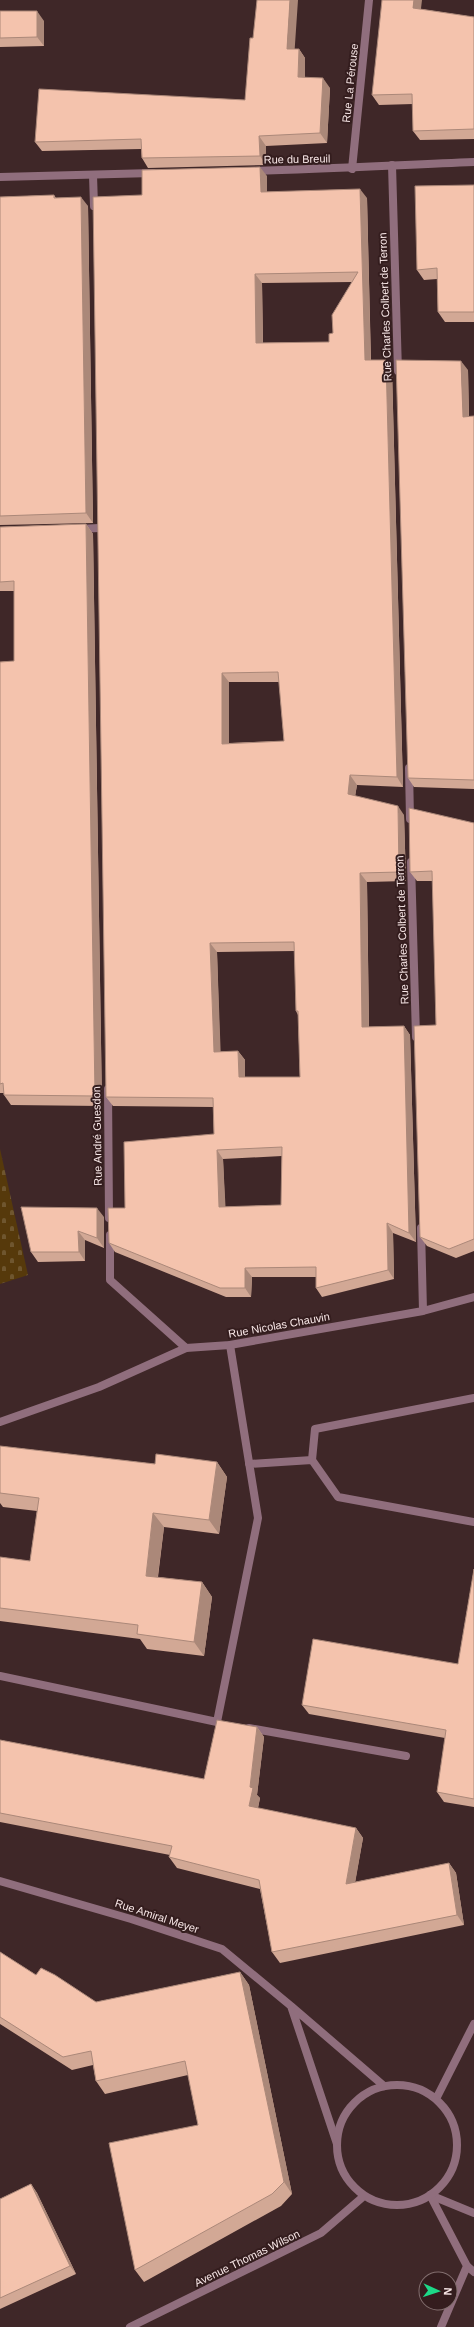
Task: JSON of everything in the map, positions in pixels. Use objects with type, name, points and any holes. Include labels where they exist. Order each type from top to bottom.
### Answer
[{"type":"street","name":"Rue La Pérouse","points":[[352,169],[369,0]]},
{"type":"street","name":"Rue du Breuil","points":[[242,171],[352,169],[392,165],[474,162]]},
{"type":"street","name":"Rue Charles Colbert de Terron","points":[[392,165],[398,380]]},
{"type":"street","points":[[0,177],[164,173]]},
{"type":"street","points":[[94,175],[94,212]]},
{"type":"street","points":[[69,529],[99,528]]},
{"type":"street","points":[[408,762],[410,826]]},
{"type":"street","name":"Rue Charles Colbert de Terron","points":[[411,850],[416,1049]]},
{"type":"street","name":"Rue André Guesdon","points":[[107,1082],[110,1280],[186,1348]]},
{"type":"street","points":[[421,1216],[424,1311]]},
{"type":"street","name":"Rue Nicolas Chauvin","points":[[186,1348],[230,1345],[424,1311],[474,1297]]},
{"type":"street","points":[[0,1676],[221,1723],[258,1518],[230,1345]]},
{"type":"street","points":[[0,1422],[99,1387],[186,1348]]},
{"type":"street","points":[[474,1398],[315,1430],[312,1460],[338,1497],[474,1522]]},
{"type":"street","points":[[249,1464],[312,1460]]},
{"type":"street","points":[[241,1727],[406,1756]]},
{"type":"street","name":"Rue Amiral Meyer","points":[[0,1881],[131,1918],[222,1949],[384,2086]]},
{"type":"street","points":[[291,2006],[337,2144],[339,2164],[349,2182],[364,2196],[380,2203],[397,2206],[414,2203],[430,2195],[445,2181],[454,2163],[457,2143],[454,2126],[447,2112],[436,2099],[420,2089],[402,2085],[384,2086],[366,2093],[351,2106],[341,2124],[337,2144]]},
{"type":"street","points":[[436,2099],[474,2024]]},
{"type":"street","points":[[430,2195],[474,2213]]},
{"type":"street","points":[[430,2195],[467,2266],[474,2272]]},
{"type":"street","name":"Avenue Thomas Wilson","points":[[130,2327],[321,2234],[364,2196]]},
{"type":"street","points":[[441,2327],[467,2266]]},
{"type":"green space","points":[[0,1149],[28,1275],[0,1284]]},
{"type":"building","points":[[257,0],[290,0],[287,49],[299,49],[298,77],[323,78],[320,133],[259,136],[260,156],[142,158],[141,139],[35,142],[39,89],[245,100],[250,38],[253,38]]},
{"type":"building","points":[[382,0],[414,0],[413,8],[474,17],[474,129],[413,131],[412,94],[372,95]]},
{"type":"building","points":[[0,11],[37,11],[37,37],[0,38]]},
{"type":"building","points":[[260,167],[261,192],[360,189],[365,360],[386,360],[397,777],[350,775],[348,794],[398,806],[399,872],[360,873],[362,1027],[404,1026],[409,1233],[387,1223],[388,1270],[316,1288],[316,1267],[245,1268],[245,1288],[220,1288],[109,1243],[108,1208],[125,1208],[124,1142],[214,1134],[213,1098],[106,1097],[93,197],[142,195],[142,170]],"holes":[[[358,272],[332,315],[333,333],[329,334],[329,342],[256,343],[255,274]],[[278,672],[284,741],[222,744],[222,673]],[[294,942],[300,1077],[239,1077],[238,1051],[214,1052],[210,943]],[[282,1147],[281,1205],[219,1207],[217,1150]]]},
{"type":"building","points":[[474,185],[474,312],[438,312],[437,268],[417,270],[415,186]]},
{"type":"building","points":[[54,195],[54,198],[81,197],[86,513],[0,516],[0,197]]},
{"type":"building","points":[[396,360],[461,361],[463,417],[474,416],[474,780],[408,778]]},
{"type":"building","points":[[86,524],[95,1096],[4,1095],[3,1083],[0,1084],[0,662],[14,661],[14,581],[0,582],[0,527]]},
{"type":"building","points":[[409,808],[474,823],[474,1239],[449,1249],[420,1237],[414,1026],[436,1025],[432,871],[410,872]]},
{"type":"building","points":[[21,1207],[97,1208],[97,1238],[78,1231],[79,1252],[31,1252]]},
{"type":"building","points":[[0,1446],[155,1464],[156,1454],[217,1462],[209,1520],[153,1513],[146,1576],[202,1582],[194,1642],[137,1634],[138,1625],[0,1608],[0,1557],[30,1561],[39,1498],[0,1493]]},
{"type":"building","points":[[474,1569],[474,1799],[437,1792],[446,1730],[302,1705],[313,1639],[458,1664]]},
{"type":"building","points":[[217,1720],[257,1727],[250,1787],[253,1788],[249,1806],[356,1828],[346,1884],[449,1863],[457,1915],[272,1952],[259,1880],[169,1857],[172,1846],[0,1813],[0,1740],[204,1779]]},
{"type":"building","points":[[0,1952],[36,1975],[41,1968],[55,1975],[96,2002],[240,1972],[284,2182],[272,2194],[135,2270],[109,2143],[198,2125],[185,2061],[96,2081],[91,2051],[63,2057],[0,2017]]},
{"type":"building","points":[[31,2184],[70,2266],[0,2298],[0,2199]]}]
